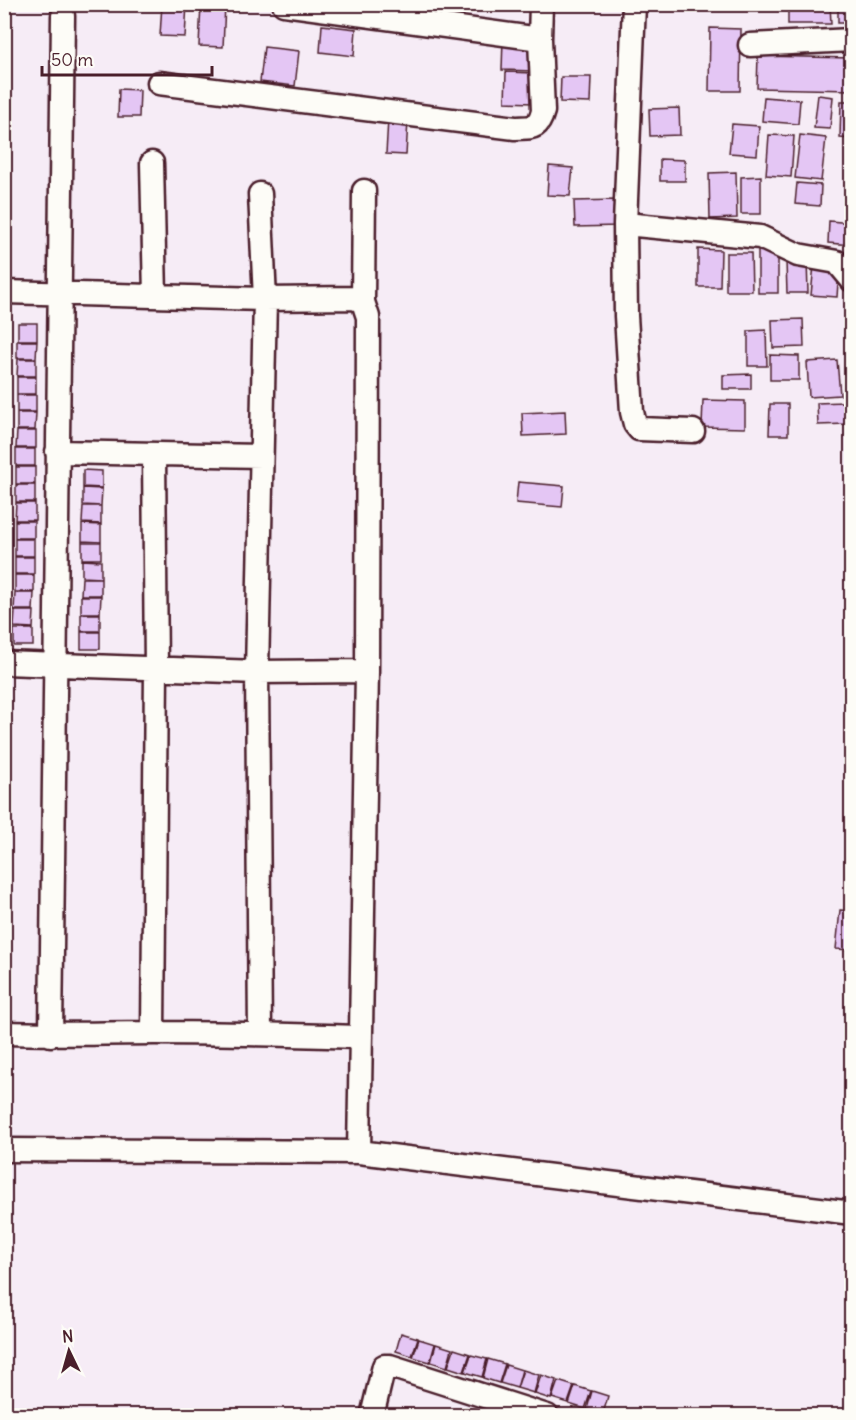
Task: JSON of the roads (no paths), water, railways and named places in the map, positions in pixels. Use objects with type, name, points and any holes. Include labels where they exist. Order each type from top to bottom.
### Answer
[{"type":"street","points":[[284,4],[404,12],[540,39]]},
{"type":"street","points":[[159,83],[514,128],[533,127],[540,122],[543,111],[541,4]]},
{"type":"street","points":[[634,4],[626,224],[626,316],[632,412],[639,429],[693,431]]},
{"type":"street","points":[[51,1035],[63,16]]},
{"type":"street","points":[[750,45],[852,39]]},
{"type":"street","points":[[152,164],[155,296]]},
{"type":"street","points":[[359,1152],[367,671],[368,317],[363,302],[364,191]]},
{"type":"street","points":[[260,194],[265,299],[257,672],[260,1034]]},
{"type":"street","points":[[626,224],[760,237],[798,255],[837,262],[852,280]]},
{"type":"street","points":[[4,292],[265,299],[354,298],[363,302]]},
{"type":"street","points":[[57,452],[261,456]]},
{"type":"street","points":[[153,1033],[156,669],[154,455]]},
{"type":"street","points":[[4,663],[257,672],[367,671]]},
{"type":"street","points":[[4,1033],[51,1035],[260,1034],[361,1037]]},
{"type":"street","points":[[4,1150],[359,1152],[852,1213]]},
{"type":"street","points":[[373,1416],[384,1366],[390,1366],[547,1416]]}]
